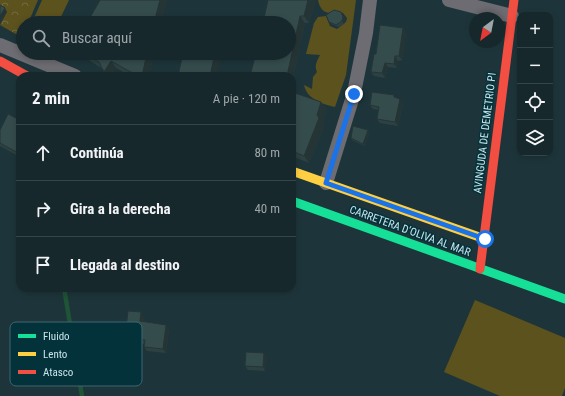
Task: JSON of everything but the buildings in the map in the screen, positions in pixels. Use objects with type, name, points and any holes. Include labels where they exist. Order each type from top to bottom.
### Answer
[{"type":"street","points":[[326,183],[354,94],[366,33],[370,0]]},
{"type":"street","points":[[450,0],[512,16]]},
{"type":"street","name":"AVINGUDA DE DEMETRIO PI","points":[[480,269],[514,0]]},
{"type":"street","points":[[0,45],[16,52]]},
{"type":"street","points":[[36,60],[65,72]]},
{"type":"street","points":[[0,61],[20,72]]},
{"type":"street","points":[[296,172],[485,239]]},
{"type":"street","name":"CARRETERA D’OLIVA AL MAR","points":[[296,202],[565,299]]},
{"type":"green space","points":[[0,0],[38,0],[31,16],[16,16],[16,34],[0,25]]},
{"type":"green space","points":[[42,0],[69,0],[61,16],[35,16]]},
{"type":"green space","points":[[318,0],[356,0],[346,75],[335,107],[316,100],[308,94],[304,85],[312,89],[313,77],[317,72],[316,66],[320,55],[306,54],[314,23],[318,17],[326,16],[330,26],[337,29],[346,22],[347,18],[343,13],[336,11],[329,13],[324,11],[320,7]]},
{"type":"green space","points":[[475,300],[565,338],[565,388],[562,396],[500,396],[444,372]]},
{"type":"waterway","points":[[65,292],[70,322]]},
{"type":"waterway","points":[[80,386],[82,396]]},
{"type":"traffic: fast","points":[[296,202],[565,299]]},
{"type":"traffic: slow","points":[[296,172],[485,239]]},
{"type":"traffic: jam","points":[[480,269],[514,0]]},
{"type":"traffic: jam","points":[[0,61],[20,72]]},
{"type":"route","points":[[354,94],[326,183],[485,239]]}]
